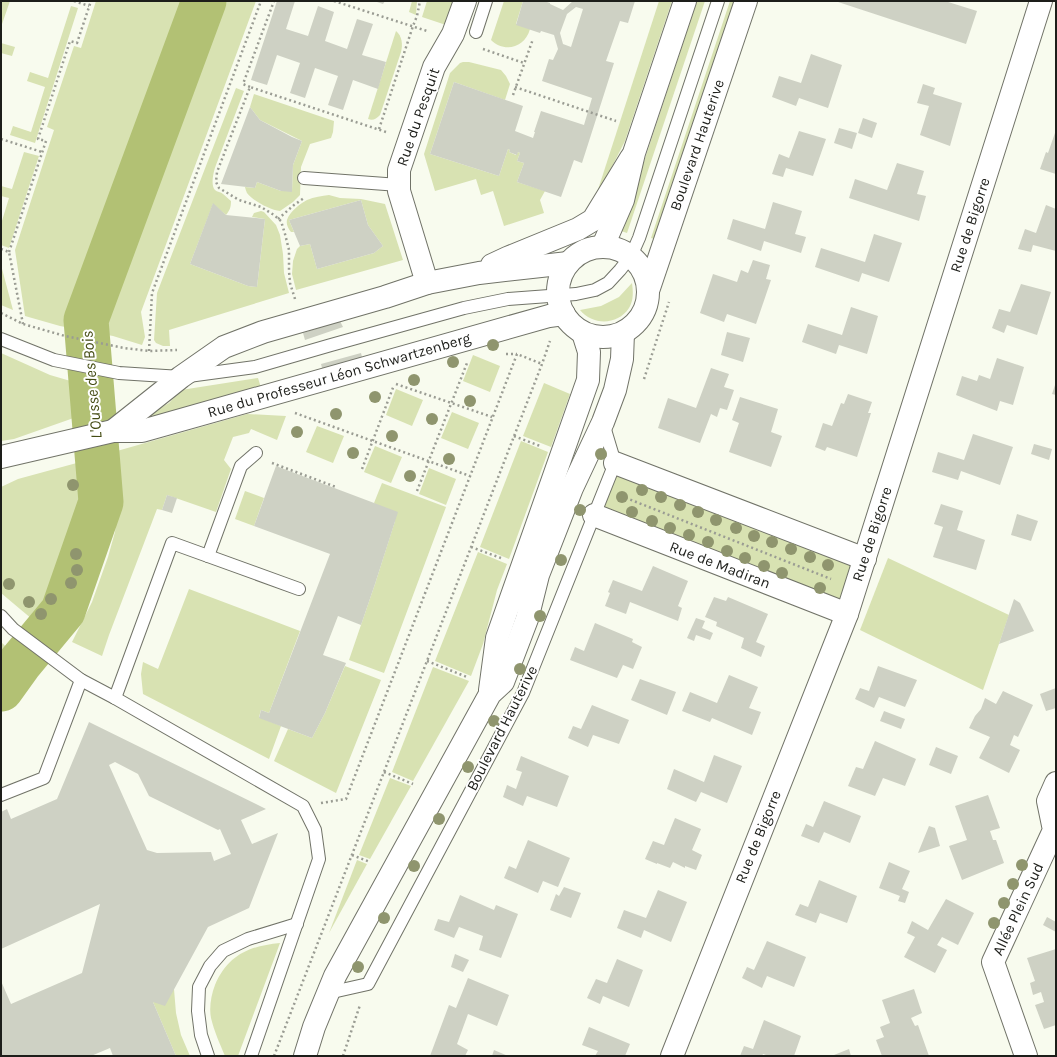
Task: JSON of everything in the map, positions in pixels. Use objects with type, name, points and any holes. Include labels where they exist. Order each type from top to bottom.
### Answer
[{"type":"street","name":"Rue du Pesquit","points":[[427,283],[401,201],[399,191],[399,170],[434,68],[451,39],[465,1]]},
{"type":"street","points":[[603,246],[623,200],[634,153],[685,1]]},
{"type":"street","name":"Boulevard Hauterive","points":[[583,333],[596,337],[610,337],[623,333],[634,325],[642,315],[648,302],[649,288],[746,1]]},
{"type":"street","name":"Rue de Bigorre","points":[[672,1056],[847,614],[1041,1]]},
{"type":"street","points":[[479,273],[507,258],[578,229],[593,220],[634,153]]},
{"type":"street","name":"Boulevard Hauterive","points":[[557,309],[558,288],[561,275],[568,263],[578,254],[590,248],[603,246],[617,248],[629,254],[639,263],[646,275],[649,288]]},
{"type":"street","name":"Rue du Professeur Léon Schwartzenberg","points":[[113,431],[182,377],[224,347],[263,332],[385,297],[427,283],[479,273],[568,263]]},
{"type":"street","points":[[557,309],[572,325],[583,333]]},
{"type":"street","name":"Rue du Professeur Léon Schwartzenberg","points":[[1,456],[113,431],[142,431],[557,309]]},
{"type":"street","name":"Boulevard Hauterive","points":[[490,694],[497,638],[588,380],[589,352],[583,333]]},
{"type":"street","name":"Boulevard Hauterive","points":[[305,1056],[314,1027],[335,976],[490,694],[503,682],[527,619],[538,575],[572,488],[603,422],[615,390],[622,359],[623,333]]},
{"type":"street","points":[[615,463],[864,559]]},
{"type":"street","name":"Rue de Madiran","points":[[594,515],[847,614]]},
{"type":"street","name":"Allée Plein Sud","points":[[1026,1056],[993,962],[1055,830],[1048,801],[1056,783]]},
{"type":"lane","points":[[476,32],[486,1]]},
{"type":"lane","points":[[1,339],[54,360],[119,373],[182,377],[256,367],[464,308],[508,299],[557,309],[608,283],[631,256],[639,238],[718,1]]},
{"type":"lane","points":[[304,178],[399,185]]},
{"type":"lane","points":[[603,422],[615,463]]},
{"type":"lane","points":[[208,556],[241,466],[254,454]]},
{"type":"lane","name":"Boulevard Hauterive","points":[[368,984],[523,693],[615,463]]},
{"type":"lane","points":[[115,698],[172,543],[299,589]]},
{"type":"lane","points":[[1,616],[13,628],[81,680],[303,806],[315,830],[319,859],[251,1056]]},
{"type":"lane","points":[[1,795],[44,778],[81,680]]},
{"type":"lane","points":[[208,1056],[202,1035],[198,1011],[199,987],[210,966],[223,951],[248,939],[296,924]]},
{"type":"lane","points":[[328,993],[368,984]]},
{"type":"path","points":[[74,1],[89,6]]},
{"type":"path","points":[[23,324],[9,252],[46,141],[38,139],[70,41],[77,43],[91,1]]},
{"type":"path","points":[[149,351],[152,293],[261,1]]},
{"type":"path","points":[[274,1],[243,84],[410,140]]},
{"type":"path","points":[[334,1],[524,63]]},
{"type":"path","points":[[379,129],[417,16],[420,1]]},
{"type":"path","points":[[513,95],[533,39]]},
{"type":"path","points":[[250,87],[217,172],[216,182],[219,188],[225,193],[239,200],[261,207],[281,221],[286,234],[289,250],[290,283],[303,321]]},
{"type":"path","points":[[515,87],[616,121]]},
{"type":"path","points":[[1,139],[42,152]]},
{"type":"path","points":[[1,249],[9,252]]},
{"type":"path","points":[[274,1056],[542,364],[554,330],[557,309]]},
{"type":"path","points":[[1,313],[23,324],[65,336],[124,348],[149,351],[182,349]]},
{"type":"path","points":[[303,806],[346,798],[517,354],[542,364]]},
{"type":"path","points":[[417,491],[468,361]]},
{"type":"path","points":[[362,469],[396,379]]},
{"type":"path","points":[[394,384],[492,417]]},
{"type":"path","points":[[291,412],[470,476]]},
{"type":"path","points":[[514,436],[546,448]]},
{"type":"path","points":[[254,454],[336,487]]},
{"type":"path","points":[[604,490],[832,579]]},
{"type":"path","points":[[471,547],[504,560]]},
{"type":"path","points":[[427,661],[472,679]]},
{"type":"path","points":[[384,772],[414,784]]},
{"type":"path","points":[[352,855],[371,863]]},
{"type":"path","points":[[343,1056],[368,984]]},
{"type":"green space","points":[[2,1],[10,1],[1,27],[1,4]]},
{"type":"green space","points":[[96,1],[256,1],[141,312],[145,337],[142,345],[113,336],[60,326],[25,316],[15,250],[54,130],[47,127],[74,46],[81,48]]},
{"type":"green space","points":[[412,1],[417,1],[416,15],[409,12]]},
{"type":"green space","points":[[427,1],[455,1],[446,25],[422,17]]},
{"type":"green space","points":[[504,1],[523,1],[516,24],[530,29],[524,41],[508,47],[496,44],[491,40]]},
{"type":"green space","points":[[659,1],[672,1],[625,141],[594,202]]},
{"type":"green space","points":[[697,1],[705,1],[627,233],[621,231]]},
{"type":"green space","points":[[730,1],[737,1],[657,240],[651,238]]},
{"type":"green space","points":[[71,6],[78,8],[35,143],[10,135],[13,126],[31,132],[45,87],[27,81],[30,72],[48,78]]},
{"type":"green space","points":[[396,31],[402,40],[401,52],[380,115],[377,118],[370,120],[368,119]]},
{"type":"green space","points":[[1,43],[15,47],[12,56],[1,53]]},
{"type":"green space","points":[[463,62],[469,62],[501,70],[510,84],[505,100],[454,82],[430,154],[499,176],[508,149],[510,150],[509,152],[516,155],[518,152],[520,153],[517,161],[524,163],[517,182],[545,191],[540,200],[544,213],[504,226],[493,191],[481,195],[476,179],[435,191],[424,154],[450,73]]},
{"type":"green space","points":[[236,88],[244,91],[213,174],[213,185],[215,190],[222,193],[231,201],[230,207],[226,215],[213,204],[190,264],[248,286],[257,287],[265,219],[252,217],[254,213],[261,211],[264,212],[276,225],[280,235],[284,273],[289,293],[169,330],[170,346],[163,346],[156,343],[154,340],[157,293]]},
{"type":"green space","points":[[254,94],[334,121],[331,138],[310,144],[301,167],[300,195],[280,211],[271,209],[257,202],[247,193],[245,187],[255,188],[257,182],[281,191],[292,191],[293,165],[302,141],[260,120],[250,107]]},
{"type":"green space","points":[[24,152],[39,156],[9,248],[1,245],[1,224],[9,198],[1,196],[1,186],[12,189]]},
{"type":"green space","points":[[329,195],[340,198],[361,199],[385,204],[403,260],[296,290],[292,274],[293,261],[297,249],[300,246],[310,244],[317,269],[374,253],[383,246],[368,225],[361,200],[289,220],[294,232],[291,232],[287,220],[296,208],[307,200]]},
{"type":"green space","points":[[1,265],[13,310],[1,305]]},
{"type":"green space","points":[[632,283],[633,296],[631,305],[619,318],[598,321],[585,315],[580,310],[601,306],[619,297]]},
{"type":"green space","points":[[1,353],[50,375],[74,382],[85,414],[14,439],[1,441]]},
{"type":"green space","points":[[473,355],[500,366],[490,392],[463,381]]},
{"type":"green space","points":[[258,378],[262,391],[124,427],[169,403],[181,390]]},
{"type":"green space","points":[[544,383],[570,394],[551,447],[523,436]]},
{"type":"green space","points":[[396,389],[423,400],[412,426],[386,415]]},
{"type":"green space","points":[[452,412],[479,423],[468,449],[441,438]]},
{"type":"green space","points":[[247,414],[286,416],[277,440],[251,429],[249,433],[233,437],[224,460],[231,469],[216,512],[167,495],[162,510],[157,509],[102,656],[72,642],[92,602],[115,532],[119,496],[117,451]]},
{"type":"green space","points":[[317,426],[344,436],[333,463],[306,452]]},
{"type":"green space","points":[[521,441],[548,452],[509,559],[480,547]]},
{"type":"green space","points":[[375,446],[402,457],[391,483],[364,472]]},
{"type":"green space","points":[[95,458],[98,502],[62,610],[45,630],[1,593],[1,487],[18,479]]},
{"type":"green space","points":[[429,468],[456,479],[446,505],[419,494]]},
{"type":"green space","points":[[618,470],[857,564],[843,607],[601,512]]},
{"type":"green space","points":[[382,483],[446,507],[384,673],[349,660],[395,521],[374,503]]},
{"type":"green space","points":[[245,491],[264,498],[254,526],[235,519]]},
{"type":"green space","points":[[478,552],[507,564],[497,590],[483,644],[471,676],[435,661]]},
{"type":"green space","points":[[888,558],[1009,615],[983,690],[860,630]]},
{"type":"green space","points":[[189,589],[300,631],[269,713],[261,710],[259,717],[281,726],[269,759],[143,694],[141,674],[143,662],[158,669]]},
{"type":"green space","points":[[1,642],[13,653],[1,672]]},
{"type":"green space","points":[[345,666],[381,680],[336,793],[274,761],[288,729],[312,738],[325,713]]},
{"type":"green space","points":[[433,667],[469,681],[413,781],[392,772]]},
{"type":"green space","points":[[390,778],[411,786],[370,859],[359,855]]},
{"type":"green space","points":[[357,860],[367,864],[329,933]]},
{"type":"green space","points":[[280,943],[238,1056],[225,1056],[215,1033],[210,1014],[212,993],[215,985],[226,966],[233,959],[249,950],[269,944]]},
{"type":"green space","points":[[174,989],[176,1013],[181,1035],[190,1056],[176,1056],[153,1002]]},
{"type":"building","points":[[277,1],[295,1],[286,29],[308,36],[318,6],[334,12],[325,41],[347,49],[357,19],[373,24],[362,55],[386,62],[378,89],[353,80],[343,110],[328,105],[338,76],[315,68],[305,98],[290,93],[300,63],[277,55],[267,85],[251,80]]},
{"type":"building","points":[[374,1],[385,1],[383,4]]},
{"type":"building","points":[[523,1],[544,1],[563,10],[573,1],[635,1],[628,23],[620,21],[606,61],[614,63],[582,163],[574,160],[561,197],[517,182],[524,163],[517,161],[520,153],[518,152],[517,155],[509,152],[510,150],[508,149],[499,176],[430,154],[454,82],[523,106],[515,131],[533,138],[541,111],[584,125],[592,98],[542,81],[549,59],[553,60],[558,49],[554,35],[541,31],[540,33],[516,25]],"holes":[[[576,7],[583,9],[571,47],[563,44],[560,33],[567,14]]]},
{"type":"building","points":[[835,1],[945,1],[977,11],[966,44]]},
{"type":"building","points":[[811,54],[842,65],[828,108],[799,98],[796,106],[772,97],[779,76],[801,83]]},
{"type":"building","points":[[923,84],[935,88],[933,94],[962,103],[950,146],[920,135],[929,106],[917,103]]},
{"type":"building","points":[[250,107],[260,120],[302,141],[293,165],[292,192],[281,191],[257,182],[255,188],[221,184]]},
{"type":"building","points":[[863,118],[877,123],[872,138],[858,133]]},
{"type":"building","points":[[839,128],[857,133],[852,149],[834,143]]},
{"type":"building","points":[[1056,130],[1056,174],[1040,169],[1046,152],[1048,153]]},
{"type":"building","points":[[799,131],[826,139],[813,176],[786,168],[783,177],[772,174],[779,154],[789,158]]},
{"type":"building","points":[[897,163],[924,171],[917,194],[926,196],[919,221],[849,198],[855,179],[887,190]]},
{"type":"building","points":[[361,200],[368,225],[383,246],[374,253],[317,269],[310,244],[300,246],[289,220]]},
{"type":"building","points":[[773,202],[802,211],[795,234],[806,237],[801,253],[764,241],[761,251],[727,239],[733,219],[765,229]]},
{"type":"building","points":[[213,203],[226,215],[265,219],[257,287],[248,286],[190,264]]},
{"type":"building","points":[[1046,205],[1056,209],[1056,251],[1033,245],[1031,252],[1018,249],[1025,229],[1036,233]]},
{"type":"building","points":[[874,234],[902,243],[889,282],[862,273],[859,282],[815,267],[821,248],[865,262]]},
{"type":"building","points":[[753,260],[770,265],[766,279],[771,280],[756,324],[727,314],[724,322],[700,313],[713,274],[737,282],[741,270],[748,273]]},
{"type":"building","points":[[1021,284],[1051,292],[1037,335],[1007,325],[1004,333],[992,328],[999,309],[1010,312]]},
{"type":"building","points":[[851,307],[878,316],[867,354],[839,345],[836,354],[802,342],[808,324],[842,335]]},
{"type":"building","points":[[340,321],[343,327],[305,340],[303,333]]},
{"type":"building","points":[[727,332],[750,338],[743,362],[721,355]]},
{"type":"building","points":[[361,353],[363,361],[323,372],[321,364]]},
{"type":"building","points":[[997,358],[1024,367],[1013,405],[1000,401],[997,411],[956,395],[962,376],[977,381],[979,375],[990,379]]},
{"type":"building","points":[[711,368],[729,374],[724,387],[734,390],[727,410],[720,408],[717,417],[711,414],[700,443],[658,428],[668,398],[696,408]]},
{"type":"building","points":[[1056,382],[1056,395],[1052,394]]},
{"type":"building","points":[[848,394],[872,402],[868,413],[871,413],[857,457],[827,447],[825,451],[815,447],[823,423],[832,426],[841,403],[844,404]]},
{"type":"building","points":[[740,397],[778,409],[771,432],[782,436],[771,467],[729,452],[739,423],[732,420]]},
{"type":"building","points":[[973,434],[1013,447],[1000,485],[961,471],[958,480],[932,472],[938,452],[964,460]]},
{"type":"building","points":[[1034,444],[1052,449],[1049,460],[1031,454]]},
{"type":"building","points":[[276,466],[398,512],[361,625],[338,616],[323,655],[346,663],[325,713],[312,738],[259,718],[261,710],[269,713],[330,554],[254,526]]},
{"type":"building","points":[[167,495],[177,498],[172,513],[162,510]]},
{"type":"building","points":[[941,504],[963,511],[957,530],[985,540],[976,570],[933,557],[943,527],[934,524]]},
{"type":"building","points":[[1017,514],[1038,521],[1031,541],[1011,535]]},
{"type":"building","points":[[653,566],[688,581],[678,606],[682,608],[678,621],[630,602],[626,614],[605,606],[610,593],[608,592],[613,580],[642,591]]},
{"type":"building","points":[[714,597],[726,601],[728,597],[768,614],[756,642],[765,646],[761,657],[741,648],[744,638],[716,626],[717,622],[705,617]]},
{"type":"building","points":[[1014,599],[1020,603],[1034,631],[999,644]]},
{"type":"building","points":[[696,618],[705,621],[702,628],[713,633],[710,640],[696,635],[694,641],[687,638]]},
{"type":"building","points":[[595,623],[633,639],[632,642],[642,647],[633,669],[623,665],[617,678],[570,660],[575,647],[584,651]]},
{"type":"building","points":[[878,666],[917,680],[905,707],[879,697],[874,708],[855,699],[860,688],[869,691]]},
{"type":"building","points":[[729,675],[758,687],[749,708],[761,712],[752,735],[712,718],[710,722],[682,711],[690,692],[717,703]]},
{"type":"building","points":[[640,679],[676,692],[667,715],[631,700]]},
{"type":"building","points":[[1056,688],[1056,708],[1046,711],[1040,694]]},
{"type":"building","points":[[1003,691],[1033,705],[1018,737],[1014,735],[1010,745],[1020,750],[1009,773],[979,758],[990,737],[969,728],[975,716],[981,709],[985,698],[996,704]]},
{"type":"building","points":[[592,705],[629,720],[619,744],[593,735],[588,747],[568,738],[573,726],[581,729]]},
{"type":"building","points":[[884,711],[905,719],[901,729],[880,721]]},
{"type":"building","points":[[89,722],[266,809],[241,820],[252,844],[278,833],[249,908],[208,927],[165,1006],[153,1002],[176,1056],[113,1056],[110,1048],[91,1056],[1,1056],[1,981],[11,1004],[82,973],[100,904],[1,949],[1,812],[7,809],[11,819],[57,799]],"holes":[[[115,762],[138,774],[149,796],[218,830],[220,829],[231,854],[214,861],[211,852],[157,853],[147,850],[109,765]]]},
{"type":"building","points":[[875,741],[916,759],[905,786],[883,778],[875,796],[848,786],[856,767],[863,769]]},
{"type":"building","points":[[936,747],[958,756],[951,774],[929,765]]},
{"type":"building","points":[[714,755],[742,766],[727,803],[701,792],[696,802],[667,789],[674,769],[704,782]]},
{"type":"building","points":[[521,756],[569,776],[557,807],[527,796],[523,806],[503,797],[507,785],[516,789],[522,772],[516,770]]},
{"type":"building","points":[[988,795],[1000,828],[990,831],[993,840],[996,840],[1004,863],[962,880],[949,846],[967,840],[955,806]]},
{"type":"building","points":[[824,801],[861,816],[850,843],[824,832],[819,843],[801,836],[806,824],[813,827]]},
{"type":"building","points":[[675,818],[701,829],[692,850],[702,855],[696,870],[685,866],[685,868],[673,862],[670,868],[645,859],[653,841],[664,845]]},
{"type":"building","points":[[929,826],[935,828],[940,846],[918,853]]},
{"type":"building","points":[[528,840],[570,858],[558,887],[543,881],[538,893],[504,878],[509,866],[516,869]]},
{"type":"building","points":[[889,862],[910,871],[902,889],[909,892],[905,903],[898,901],[900,896],[879,888]]},
{"type":"building","points":[[819,880],[857,896],[847,923],[820,913],[816,923],[795,915],[800,904],[808,907]]},
{"type":"building","points":[[564,887],[581,893],[571,918],[550,910],[556,894],[559,896]]},
{"type":"building","points":[[658,890],[687,902],[671,942],[644,930],[641,938],[617,928],[624,910],[646,918]]},
{"type":"building","points":[[460,895],[494,910],[496,905],[518,914],[501,958],[479,950],[483,936],[459,927],[454,938],[434,930],[438,919],[449,922]]},
{"type":"building","points":[[946,899],[974,913],[958,945],[942,937],[937,945],[947,950],[935,973],[904,957],[915,937],[907,933],[912,921],[928,930]]},
{"type":"building","points":[[1047,917],[1056,922],[1056,932],[1043,925]]},
{"type":"building","points":[[767,941],[806,957],[794,987],[767,976],[762,988],[742,978],[747,967],[754,970]]},
{"type":"building","points":[[1056,949],[1056,1025],[1044,1029],[1035,1005],[1044,1002],[1041,992],[1033,995],[1030,983],[1035,981],[1027,958]]},
{"type":"building","points":[[455,954],[469,960],[463,972],[451,967]]},
{"type":"building","points":[[617,959],[643,970],[629,1007],[603,996],[600,1004],[587,998],[596,979],[607,983]]},
{"type":"building","points":[[468,978],[509,995],[497,1026],[468,1014],[457,1044],[468,1050],[465,1056],[430,1056],[449,1005],[456,1008]]},
{"type":"building","points":[[914,989],[922,1013],[911,1018],[915,1026],[918,1025],[929,1056],[882,1056],[876,1040],[884,1037],[880,1027],[890,1023],[882,1000]]},
{"type":"building","points":[[764,1020],[801,1036],[794,1056],[769,1056],[763,1054],[762,1056],[740,1056],[744,1046],[753,1049]]},
{"type":"building","points":[[589,1027],[630,1044],[625,1056],[595,1056],[598,1051],[582,1045]]},
{"type":"building","points":[[849,1049],[851,1056],[834,1055]]},
{"type":"building","points":[[494,1050],[508,1056],[492,1056]]},
{"type":"waterway","name":"L'Ousse des Bois","points":[[1,689],[19,664],[63,611],[101,502],[86,320],[204,1]]}]
